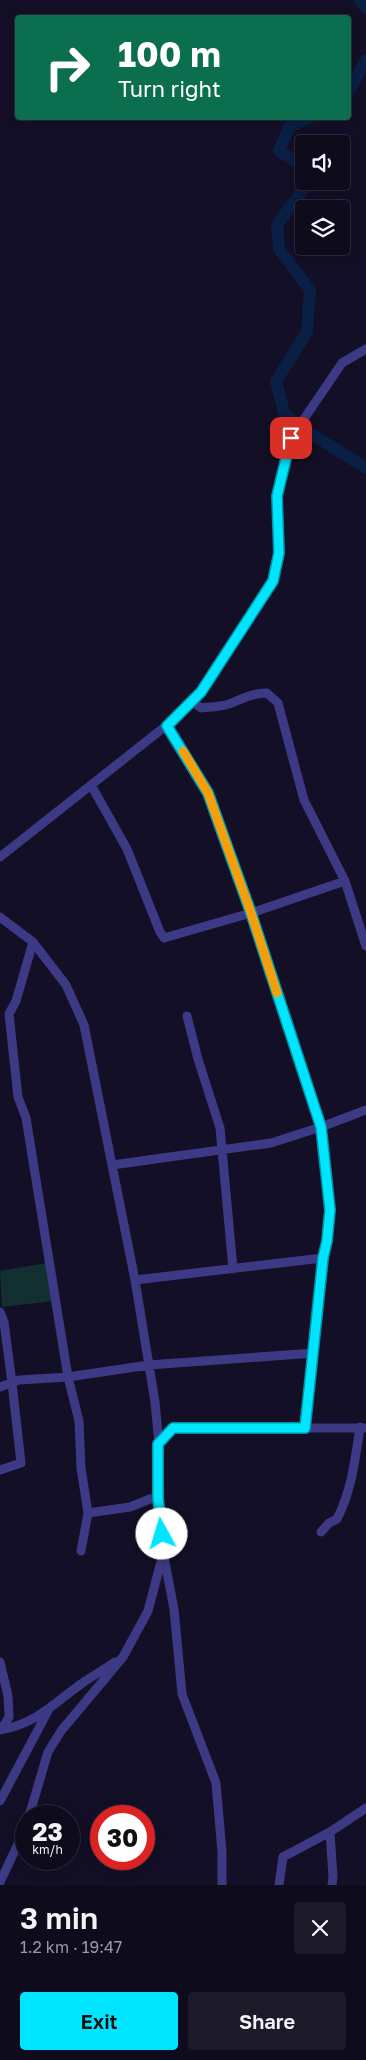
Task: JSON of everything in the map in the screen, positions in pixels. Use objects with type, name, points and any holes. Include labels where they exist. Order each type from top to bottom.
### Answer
[{"type":"street","points":[[0,857],[167,726],[201,692],[273,581],[279,553],[277,496],[291,438],[342,363],[366,349]]},
{"type":"street","points":[[192,701],[201,708],[214,707],[228,704],[253,693],[267,693],[278,703],[304,800],[345,881],[366,946]]},
{"type":"street","points":[[167,726],[208,793],[251,913],[321,1127],[330,1210],[305,1428]]},
{"type":"street","points":[[91,785],[127,848],[164,938],[251,913],[345,881]]},
{"type":"street","points":[[0,917],[33,942],[66,985],[84,1025],[135,1280],[149,1365],[158,1444],[158,1498],[163,1552],[174,1609],[182,1694],[216,1783],[222,1852],[222,1885]]},
{"type":"street","points":[[33,942],[16,1000],[9,1014],[18,1097],[26,1118],[68,1377],[79,1421],[81,1468],[88,1513],[81,1551]]},
{"type":"street","points":[[187,1016],[198,1059],[220,1128],[233,1268]]},
{"type":"street","points":[[112,1165],[271,1143],[366,1110]]},
{"type":"street","points":[[135,1280],[323,1258]]},
{"type":"street","points":[[0,1312],[4,1322],[21,1463],[0,1470]]},
{"type":"street","points":[[0,1387],[19,1380],[68,1377],[149,1365],[314,1353]]},
{"type":"street","points":[[158,1444],[173,1428],[363,1427],[346,1503],[337,1519],[328,1523],[321,1532]]},
{"type":"street","points":[[88,1513],[130,1507],[158,1498]]},
{"type":"street","points":[[32,1805],[48,1752],[60,1731],[123,1657],[148,1610],[163,1552]]},
{"type":"street","points":[[0,1730],[29,1722],[48,1711],[81,1684],[123,1657]]},
{"type":"street","points":[[0,1662],[8,1696],[9,1717],[0,1730]]},
{"type":"street","points":[[0,1801],[48,1711]]},
{"type":"street","points":[[279,1885],[283,1857],[330,1832],[366,1808]]},
{"type":"street","points":[[330,1832],[332,1885]]},
{"type":"street","points":[[0,1882],[15,1850]]},
{"type":"green space","points":[[47,1263],[54,1301],[2,1307],[0,1271]]},
{"type":"waterway","points":[[360,0],[366,8]]},
{"type":"waterway","points":[[351,87],[366,60]]},
{"type":"waterway","points":[[295,161],[279,151],[289,127],[305,120]]},
{"type":"waterway","points":[[297,423],[284,413],[276,381],[307,332],[310,290],[279,249],[277,225],[302,190]]},
{"type":"waterway","points":[[305,430],[366,468]]},
{"type":"slow traffic","points":[[183,751],[208,793],[251,913],[277,993]]},
{"type":"route","points":[[162,1534],[158,1498],[158,1444],[173,1428],[305,1428],[330,1210],[321,1127],[251,913],[208,793],[167,726],[201,692],[273,581],[279,553],[277,496],[291,438]]}]
